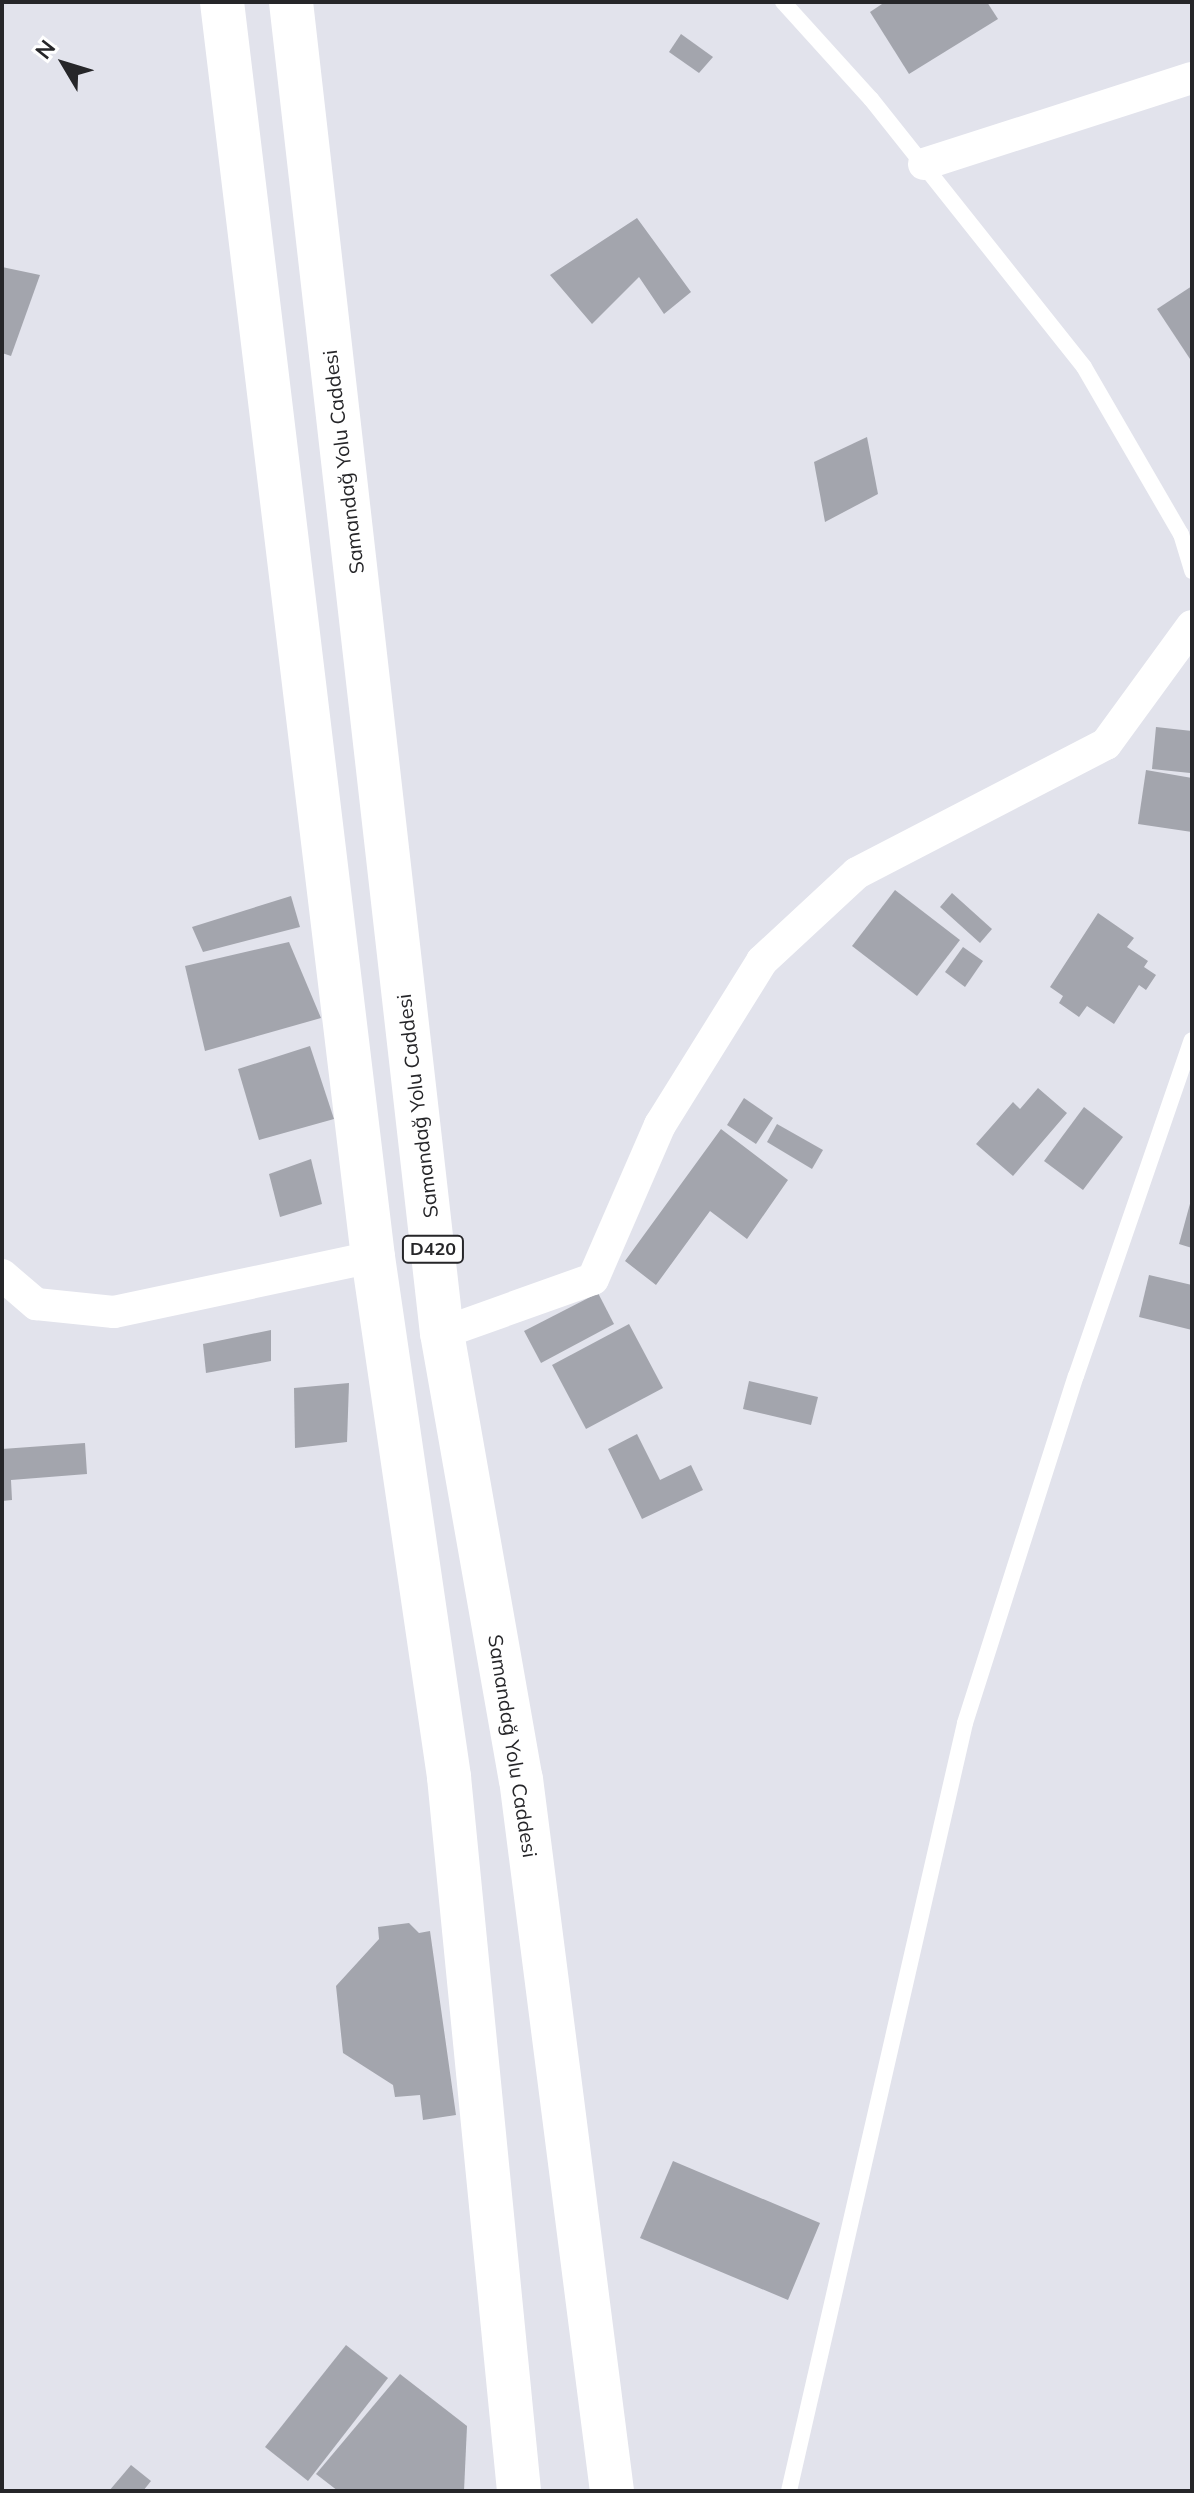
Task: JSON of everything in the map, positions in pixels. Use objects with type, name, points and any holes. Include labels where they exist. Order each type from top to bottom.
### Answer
[{"type":"highway","name":"D420","points":[[222,2],[373,1257],[449,1777],[519,2491]]},
{"type":"highway","name":"Samandağ Yolu Caddesi","points":[[291,2],[442,1333],[521,1779],[612,2491]]},
{"type":"street","points":[[924,164],[1192,78]]},
{"type":"street","points":[[442,1333],[593,1279],[660,1125],[762,961],[857,873],[1106,744],[1192,626]]},
{"type":"street","points":[[2,1275],[36,1304],[114,1312],[373,1257]]},
{"type":"lane","points":[[783,2],[924,164],[1084,367],[1181,534],[1192,571]]},
{"type":"lane","points":[[789,2491],[965,1723],[1076,1376],[1192,1040]]},
{"type":"building","points":[[885,2],[987,2],[998,19],[909,74],[870,12]]},
{"type":"building","points":[[681,34],[713,57],[699,73],[669,52]]},
{"type":"building","points":[[637,218],[691,292],[664,314],[639,277],[592,324],[550,275]]},
{"type":"building","points":[[2,267],[40,275],[11,356],[2,353]]},
{"type":"building","points":[[1192,286],[1192,362],[1157,309]]},
{"type":"building","points":[[867,437],[878,494],[825,522],[814,462]]},
{"type":"building","points":[[1156,727],[1192,731],[1190,773],[1152,769]]},
{"type":"building","points":[[1146,770],[1192,778],[1192,832],[1138,824]]},
{"type":"building","points":[[895,890],[960,940],[917,996],[852,946]]},
{"type":"building","points":[[952,893],[992,929],[980,943],[940,907]]},
{"type":"building","points":[[291,896],[300,927],[203,952],[192,927]]},
{"type":"building","points":[[1098,913],[1134,938],[1127,947],[1148,961],[1144,967],[1156,975],[1146,990],[1139,985],[1114,1024],[1087,1006],[1079,1017],[1059,1003],[1063,996],[1050,987]]},
{"type":"building","points":[[289,942],[321,1018],[205,1051],[185,966]]},
{"type":"building","points":[[963,947],[983,961],[965,987],[945,972]]},
{"type":"building","points":[[310,1046],[334,1119],[259,1140],[238,1069]]},
{"type":"building","points":[[1038,1088],[1067,1113],[1013,1176],[976,1144],[1013,1102],[1020,1109]]},
{"type":"building","points":[[744,1098],[773,1118],[756,1144],[727,1125]]},
{"type":"building","points":[[1084,1107],[1123,1137],[1083,1190],[1044,1161]]},
{"type":"building","points":[[777,1124],[823,1150],[812,1169],[767,1142]]},
{"type":"building","points":[[721,1129],[788,1180],[747,1239],[710,1211],[656,1285],[625,1261]]},
{"type":"building","points":[[311,1159],[322,1204],[280,1217],[269,1174]]},
{"type":"building","points":[[1192,1200],[1192,1248],[1179,1244]]},
{"type":"building","points":[[1149,1275],[1192,1285],[1192,1330],[1139,1317]]},
{"type":"building","points":[[598,1293],[614,1324],[541,1363],[524,1331]]},
{"type":"building","points":[[629,1324],[663,1388],[586,1429],[552,1365]]},
{"type":"building","points":[[271,1330],[271,1361],[206,1373],[203,1344]]},
{"type":"building","points":[[749,1381],[818,1397],[811,1425],[743,1409]]},
{"type":"building","points":[[349,1383],[347,1442],[295,1448],[294,1388]]},
{"type":"building","points":[[637,1434],[660,1480],[691,1465],[703,1490],[642,1519],[608,1449]]},
{"type":"building","points":[[85,1443],[87,1474],[11,1480],[12,1500],[2,1501],[2,1449]]},
{"type":"building","points":[[409,1923],[419,1933],[430,1931],[456,2115],[423,2120],[420,2095],[395,2097],[393,2085],[343,2053],[336,1986],[379,1939],[378,1927]]},
{"type":"building","points":[[673,2161],[820,2223],[788,2300],[640,2238]]},
{"type":"building","points":[[346,2345],[388,2378],[308,2481],[265,2447]]},
{"type":"building","points":[[400,2374],[467,2426],[464,2491],[338,2491],[316,2474]]},
{"type":"building","points":[[131,2465],[151,2481],[143,2491],[109,2491]]}]
